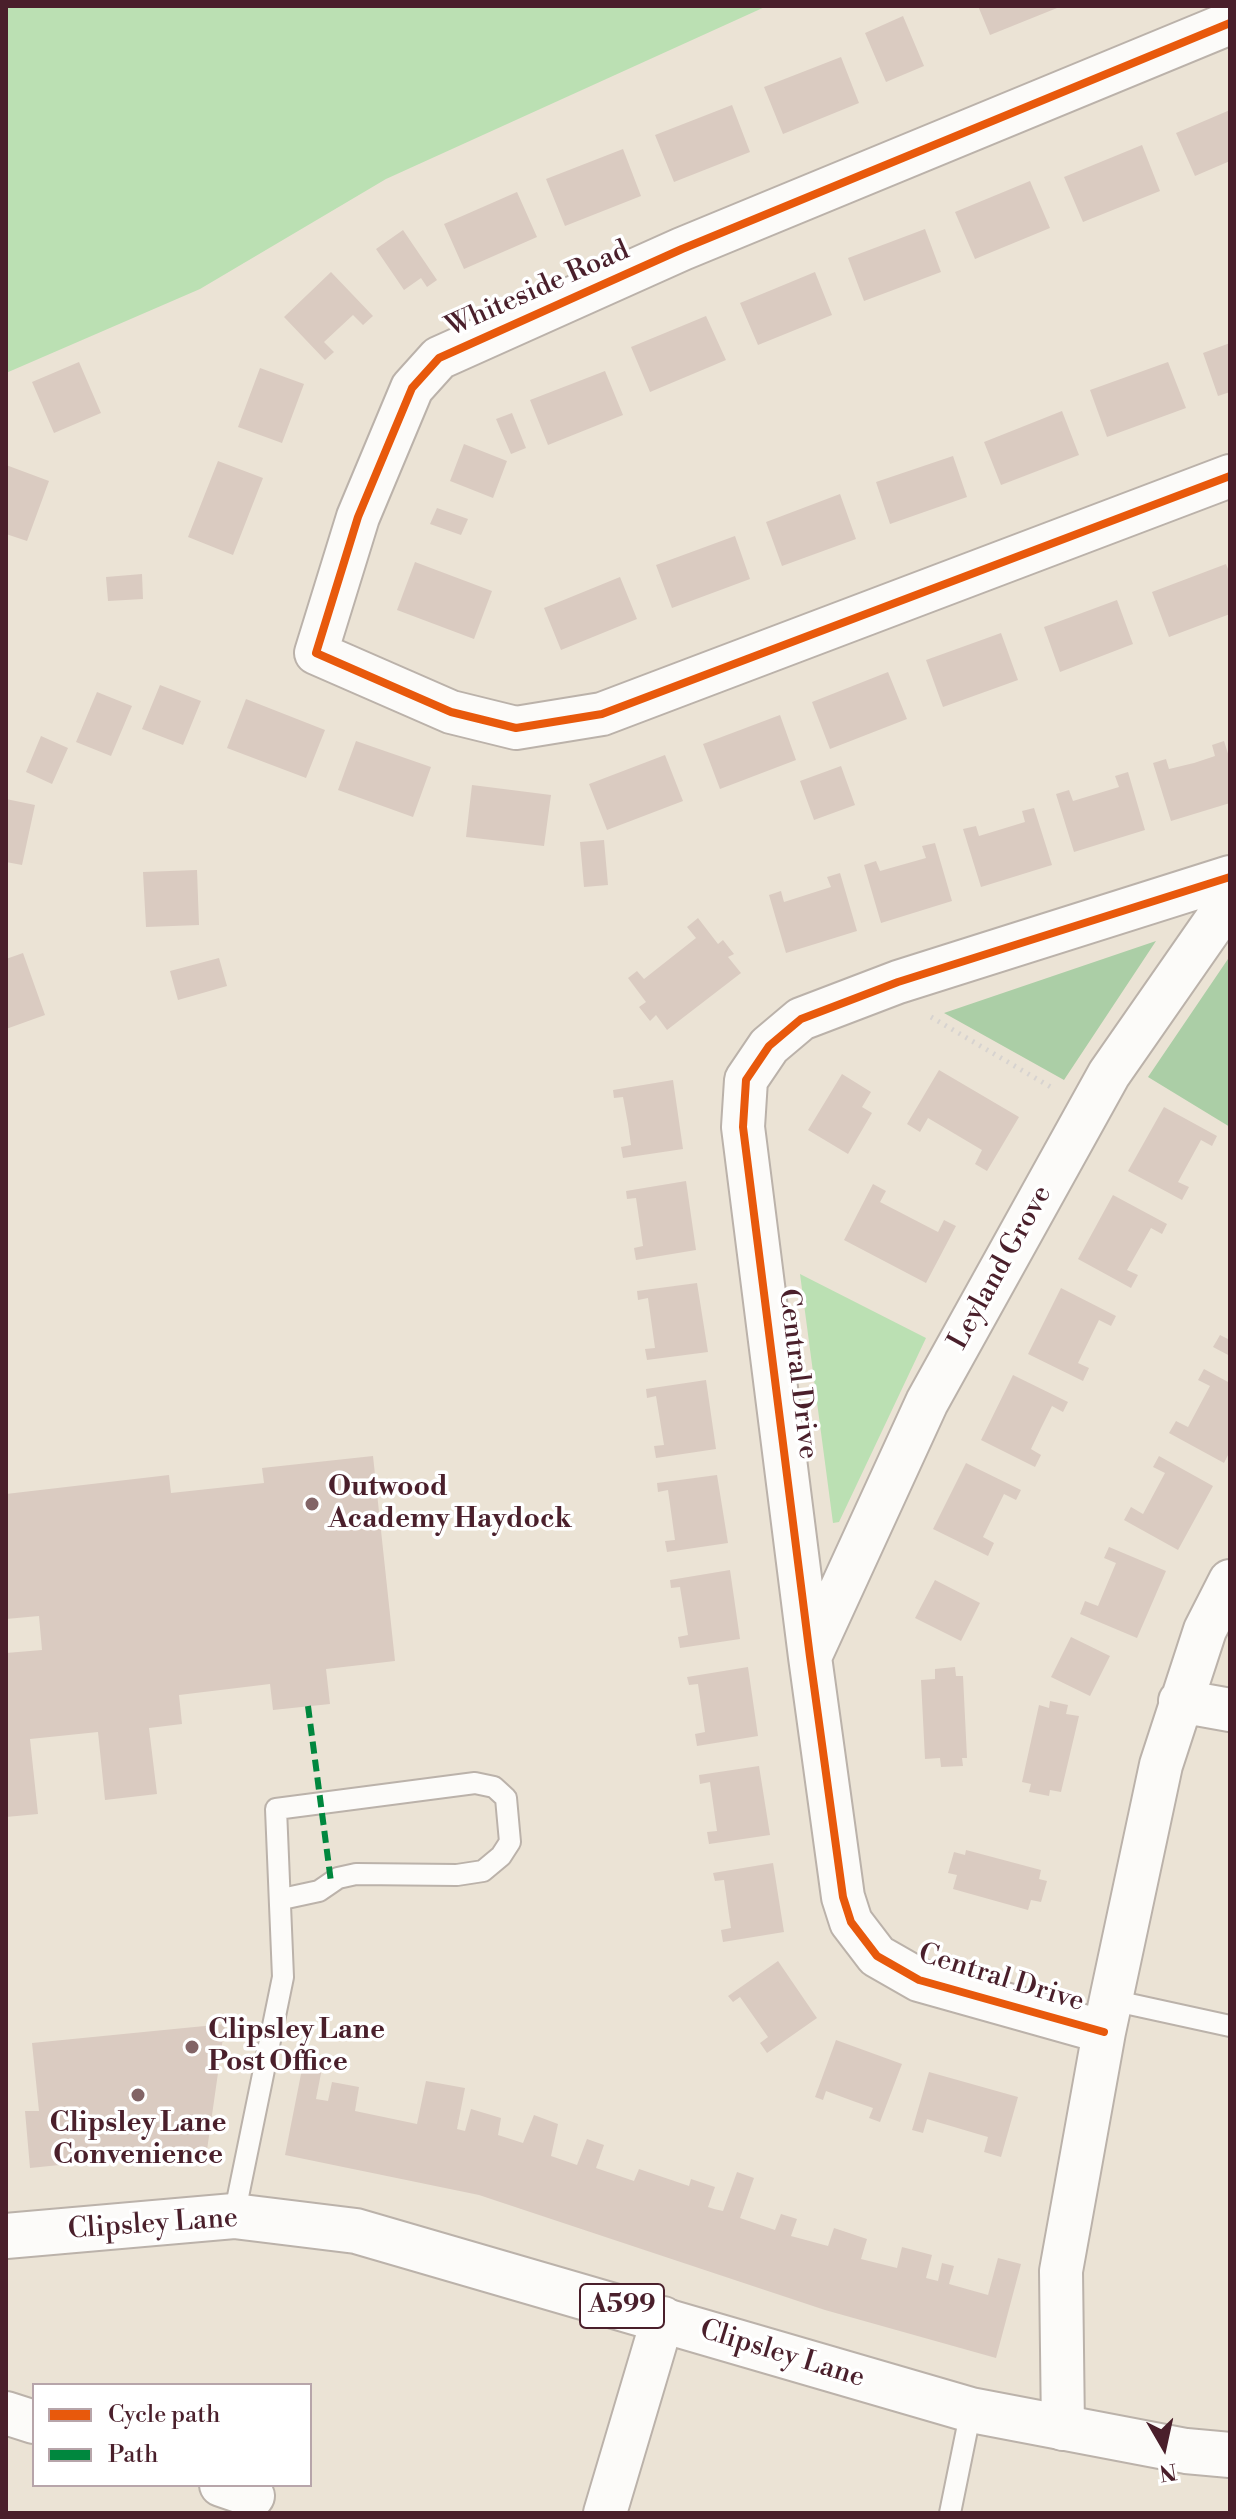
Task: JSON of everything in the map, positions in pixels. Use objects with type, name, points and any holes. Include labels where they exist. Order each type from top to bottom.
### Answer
[{"type":"main road","name":"Clipsley Lane","points":[[6,2236],[234,2216],[356,2231],[971,2410],[1063,2429],[1230,2455]]},
{"type":"street","name":"Whiteside Road","points":[[1230,23],[682,249],[439,358],[412,388],[358,517],[316,653],[451,712],[516,728],[602,714],[1230,476]]},
{"type":"street","name":"Central Drive","points":[[1108,2016],[919,1980],[894,1969],[864,1941],[851,1922],[843,1897],[810,1657],[743,1127],[746,1080],[769,1046],[801,1019],[882,988],[1230,877]]},
{"type":"street","name":"Leyland Grove","points":[[810,1657],[927,1402],[1089,1110],[1109,1074],[1230,900]]},
{"type":"street","name":"Central Drive","points":[[1063,2429],[1061,2271],[1108,2016],[1161,1765],[1205,1630],[1230,1581]]},
{"type":"street","points":[[1180,1701],[1230,1710]]},
{"type":"street","points":[[605,2513],[663,2318]]},
{"type":"street","points":[[6,2413],[32,2421]]},
{"type":"lane","points":[[234,2216],[283,1977],[276,1809],[475,1783],[494,1787],[506,1798],[510,1842],[483,1871],[457,1875],[356,1874],[338,1878],[319,1891],[282,1899]]},
{"type":"lane","points":[[1108,2016],[1230,2026]]},
{"type":"lane","points":[[950,2513],[971,2410]]},
{"type":"path","points":[[882,988],[1089,1110]]},
{"type":"green space","points":[[6,6],[767,6],[386,179],[200,289],[6,373]]},
{"type":"green space","points":[[1156,941],[1064,1080],[944,1013]]},
{"type":"green space","points":[[1230,956],[1230,1127],[1148,1077]]},
{"type":"green space","points":[[800,1274],[926,1338],[839,1522],[833,1523]]},
{"type":"building","points":[[978,6],[1062,6],[990,35]]},
{"type":"building","points":[[903,16],[924,66],[886,82],[865,33]]},
{"type":"building","points":[[841,57],[859,103],[783,134],[764,87]]},
{"type":"building","points":[[732,105],[750,152],[674,182],[655,135]]},
{"type":"building","points":[[1230,110],[1230,161],[1195,176],[1176,133]]},
{"type":"building","points":[[1142,145],[1160,191],[1083,222],[1064,177]]},
{"type":"building","points":[[623,149],[641,196],[565,226],[546,179]]},
{"type":"building","points":[[1030,181],[1050,228],[975,259],[955,212]]},
{"type":"building","points":[[517,192],[537,237],[464,269],[444,224]]},
{"type":"building","points":[[925,229],[941,272],[864,301],[848,258]]},
{"type":"building","points":[[403,230],[437,280],[427,287],[421,278],[404,290],[376,249]]},
{"type":"building","points":[[331,272],[373,316],[363,325],[353,315],[324,342],[334,352],[325,360],[284,317]]},
{"type":"building","points":[[815,272],[832,315],[758,345],[740,303]]},
{"type":"building","points":[[706,316],[726,360],[650,392],[631,347]]},
{"type":"building","points":[[1230,343],[1230,392],[1218,396],[1203,353]]},
{"type":"building","points":[[79,362],[101,413],[54,433],[32,382]]},
{"type":"building","points":[[1168,362],[1186,408],[1107,437],[1090,390]]},
{"type":"building","points":[[260,368],[304,384],[282,443],[238,427]]},
{"type":"building","points":[[605,371],[623,415],[548,445],[530,400]]},
{"type":"building","points":[[1062,411],[1079,455],[1001,485],[984,442]]},
{"type":"building","points":[[512,413],[526,448],[511,454],[496,419]]},
{"type":"building","points":[[464,444],[507,461],[493,498],[450,481]]},
{"type":"building","points":[[953,456],[967,497],[890,524],[876,482]]},
{"type":"building","points":[[218,461],[263,478],[233,555],[188,537]]},
{"type":"building","points":[[6,465],[49,481],[27,541],[6,534]]},
{"type":"building","points":[[840,494],[856,539],[782,566],[766,522]]},
{"type":"building","points":[[437,508],[468,519],[461,535],[430,524]]},
{"type":"building","points":[[735,536],[750,579],[672,608],[656,565]]},
{"type":"building","points":[[415,562],[492,591],[474,639],[397,610]]},
{"type":"building","points":[[1226,564],[1230,574],[1230,614],[1169,637],[1152,592]]},
{"type":"building","points":[[142,574],[143,599],[108,601],[106,577]]},
{"type":"building","points":[[620,577],[637,619],[561,650],[544,608]]},
{"type":"building","points":[[1117,600],[1133,644],[1060,672],[1044,627]]},
{"type":"building","points":[[1001,633],[1018,680],[943,707],[926,660]]},
{"type":"building","points":[[888,672],[907,719],[830,749],[812,702]]},
{"type":"building","points":[[160,685],[201,701],[183,745],[142,729]]},
{"type":"building","points":[[97,692],[132,706],[111,756],[76,742]]},
{"type":"building","points":[[246,699],[325,730],[306,778],[227,748]]},
{"type":"building","points":[[780,715],[796,760],[720,789],[703,744]]},
{"type":"building","points":[[41,736],[68,748],[52,784],[26,772]]},
{"type":"building","points":[[356,741],[431,767],[413,817],[338,790]]},
{"type":"building","points":[[1224,741],[1230,760],[1230,803],[1171,821],[1153,763],[1166,759],[1169,769],[1194,763],[1215,756],[1212,745]]},
{"type":"building","points":[[665,755],[683,801],[607,830],[589,784]]},
{"type":"building","points":[[841,766],[855,805],[814,820],[800,781]]},
{"type":"building","points":[[1128,772],[1145,830],[1074,852],[1056,794],[1069,790],[1073,801],[1119,787],[1115,776]]},
{"type":"building","points":[[472,785],[551,795],[544,846],[466,837]]},
{"type":"building","points":[[6,799],[35,805],[22,865],[6,862]]},
{"type":"building","points":[[1034,808],[1052,865],[981,887],[963,829],[976,826],[979,836],[1025,822],[1022,811]]},
{"type":"building","points":[[604,840],[608,885],[584,887],[580,842]]},
{"type":"building","points":[[935,843],[952,901],[881,923],[864,865],[876,861],[880,871],[926,858],[922,846]]},
{"type":"building","points":[[197,870],[199,925],[146,927],[143,872]]},
{"type":"building","points":[[840,873],[857,931],[786,953],[769,895],[781,891],[784,902],[831,887],[827,877]]},
{"type":"building","points":[[698,918],[718,944],[723,940],[734,954],[728,957],[741,973],[667,1030],[656,1015],[650,1021],[639,1007],[646,1002],[628,978],[637,971],[644,979],[696,938],[687,927]]},
{"type":"building","points":[[23,953],[45,1015],[6,1029],[6,959]]},
{"type":"building","points":[[219,958],[227,986],[178,1000],[170,971]]},
{"type":"building","points":[[939,1070],[1019,1117],[987,1171],[975,1164],[982,1150],[928,1118],[920,1132],[907,1124]]},
{"type":"building","points":[[842,1074],[871,1092],[862,1107],[872,1113],[848,1154],[808,1130]]},
{"type":"building","points":[[673,1080],[683,1149],[623,1158],[621,1147],[631,1145],[628,1124],[623,1097],[614,1098],[613,1090]]},
{"type":"building","points":[[1164,1107],[1217,1136],[1212,1146],[1201,1140],[1178,1182],[1189,1187],[1182,1200],[1128,1171]]},
{"type":"building","points":[[686,1181],[696,1250],[636,1260],[634,1248],[643,1246],[636,1198],[627,1199],[626,1191]]},
{"type":"building","points":[[873,1184],[886,1191],[880,1202],[938,1232],[944,1220],[956,1226],[926,1283],[844,1240]]},
{"type":"building","points":[[1113,1195],[1167,1224],[1162,1234],[1151,1228],[1127,1270],[1138,1275],[1131,1288],[1078,1259]]},
{"type":"building","points":[[697,1283],[708,1352],[647,1360],[645,1349],[655,1348],[648,1298],[638,1300],[637,1291]]},
{"type":"building","points":[[1061,1288],[1116,1316],[1111,1326],[1099,1320],[1078,1363],[1089,1368],[1083,1381],[1028,1354]]},
{"type":"building","points":[[1220,1335],[1230,1340],[1230,1356],[1213,1347]]},
{"type":"building","points":[[1204,1369],[1230,1383],[1230,1451],[1224,1463],[1169,1433],[1176,1421],[1188,1427],[1210,1386],[1198,1380]]},
{"type":"building","points":[[1013,1375],[1068,1402],[1063,1412],[1052,1406],[1031,1449],[1041,1455],[1035,1467],[981,1440]]},
{"type":"building","points":[[706,1380],[716,1449],[656,1458],[654,1446],[664,1445],[656,1396],[647,1398],[646,1389]]},
{"type":"building","points":[[373,1456],[395,1661],[326,1669],[330,1704],[273,1710],[270,1684],[179,1695],[182,1724],[149,1728],[157,1794],[105,1800],[98,1732],[30,1739],[38,1814],[6,1817],[6,1653],[42,1650],[39,1616],[6,1619],[6,1494],[169,1475],[171,1493],[264,1483],[262,1468]]},
{"type":"building","points":[[1159,1456],[1213,1486],[1178,1550],[1124,1520],[1131,1507],[1143,1514],[1165,1473],[1153,1467]]},
{"type":"building","points":[[966,1463],[1021,1490],[1016,1500],[1004,1494],[983,1537],[994,1543],[988,1556],[933,1529]]},
{"type":"building","points":[[717,1475],[728,1543],[667,1552],[665,1541],[675,1540],[668,1490],[658,1492],[657,1483]]},
{"type":"building","points":[[1109,1547],[1166,1571],[1137,1638],[1080,1614],[1085,1601],[1098,1606],[1116,1563],[1104,1558]]},
{"type":"building","points":[[730,1570],[740,1639],[680,1648],[678,1637],[688,1635],[680,1587],[671,1588],[670,1580]]},
{"type":"building","points":[[935,1580],[980,1603],[961,1641],[915,1618]]},
{"type":"building","points":[[1071,1637],[1110,1656],[1090,1696],[1051,1677]]},
{"type":"building","points":[[748,1667],[758,1736],[697,1746],[695,1734],[705,1732],[702,1711],[698,1684],[689,1685],[687,1677]]},
{"type":"building","points":[[955,1667],[956,1676],[963,1676],[967,1758],[962,1758],[963,1766],[941,1767],[940,1758],[925,1759],[921,1680],[935,1679],[935,1669]]},
{"type":"building","points":[[1050,1701],[1068,1705],[1066,1714],[1079,1716],[1061,1792],[1050,1790],[1049,1796],[1029,1792],[1031,1784],[1022,1782],[1039,1705],[1049,1708]]},
{"type":"building","points":[[759,1766],[770,1835],[709,1844],[707,1832],[717,1831],[710,1782],[700,1784],[699,1775]]},
{"type":"building","points":[[966,1850],[1041,1870],[1039,1879],[1047,1881],[1041,1902],[1031,1900],[1028,1910],[953,1889],[957,1875],[948,1873],[954,1852],[965,1855]]},
{"type":"building","points":[[773,1863],[784,1932],[723,1942],[721,1930],[731,1928],[724,1880],[715,1881],[713,1873]]},
{"type":"building","points":[[778,1961],[817,2018],[767,2053],[760,2043],[768,2037],[740,1997],[733,2002],[728,1996]]},
{"type":"building","name":"Clipsley Lane Convenience","points":[[225,2024],[207,2150],[30,2168],[25,2111],[39,2111],[32,2043]]},
{"type":"building","points":[[836,2040],[902,2064],[880,2122],[869,2118],[873,2108],[826,2091],[823,2100],[815,2097]]},
{"type":"building","points":[[304,2059],[323,2063],[316,2099],[328,2101],[332,2082],[359,2087],[355,2111],[417,2124],[426,2081],[465,2088],[457,2129],[465,2131],[471,2109],[501,2118],[498,2135],[523,2143],[534,2115],[558,2124],[551,2156],[577,2165],[587,2139],[604,2145],[596,2168],[634,2181],[639,2169],[689,2186],[691,2179],[715,2187],[708,2207],[714,2209],[723,2211],[737,2172],[754,2178],[740,2218],[775,2230],[781,2214],[797,2219],[791,2236],[828,2246],[834,2228],[867,2239],[861,2259],[897,2268],[902,2247],[932,2255],[926,2278],[938,2281],[942,2263],[954,2266],[949,2284],[988,2295],[998,2258],[1021,2264],[996,2358],[825,2310],[479,2195],[285,2155]]},
{"type":"building","points":[[929,2072],[1018,2097],[1001,2157],[984,2152],[988,2137],[927,2119],[923,2133],[912,2130]]},
{"type":"marked path","points":[[308,1706],[331,1882]]},
{"type":"cycle path","points":[[1230,23],[682,249],[439,358],[412,388],[358,517],[316,653],[451,712],[516,728],[602,714],[1230,476]]},
{"type":"cycle path","points":[[1104,2032],[919,1980],[877,1956],[851,1922],[843,1897],[810,1657],[743,1127],[746,1080],[769,1046],[801,1019],[898,982],[1230,877]]},
{"type":"place","name":"Outwood Academy Haydock","points":[[312,1504]]},
{"type":"place","name":"Clipsley Lane Post Office","points":[[192,2047]]},
{"type":"place","name":"Clipsley Lane Convenience","points":[[138,2095]]}]
